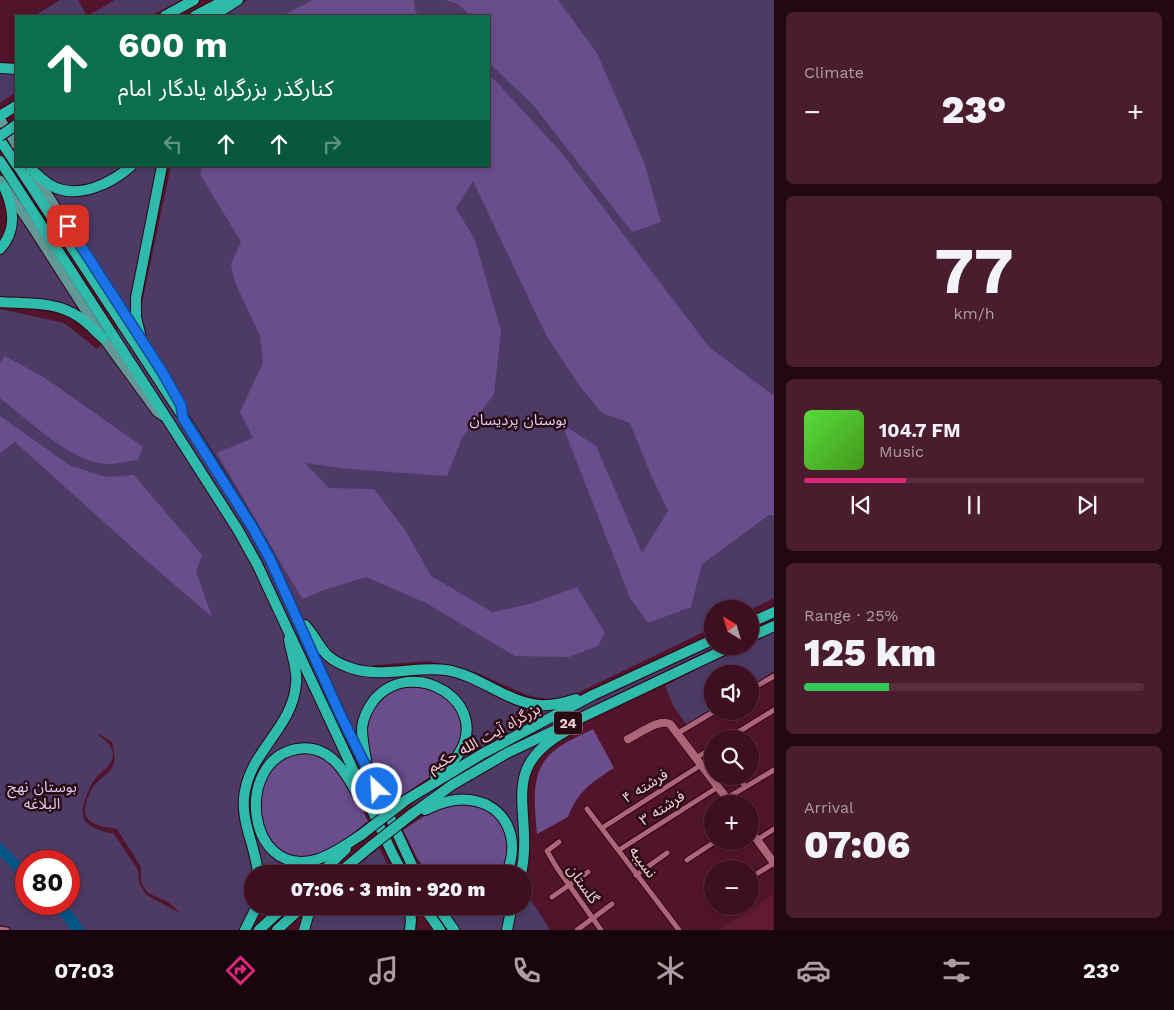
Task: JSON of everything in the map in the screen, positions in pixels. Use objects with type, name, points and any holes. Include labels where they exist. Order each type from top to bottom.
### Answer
[{"type":"highway","points":[[167,15],[194,0]]},
{"type":"highway","points":[[197,15],[225,0]]},
{"type":"highway","points":[[215,15],[238,0]]},
{"type":"highway","points":[[0,68],[15,69]]},
{"type":"highway","points":[[2,115],[15,107]]},
{"type":"highway","points":[[0,136],[15,126]]},
{"type":"highway","points":[[0,140],[15,162]]},
{"type":"highway","points":[[0,161],[238,530],[257,564],[398,865]]},
{"type":"highway","points":[[18,167],[251,525],[270,559],[298,618],[340,714],[412,865]]},
{"type":"highway","points":[[30,168],[47,184],[55,188],[79,191],[90,189],[110,180],[130,167]]},
{"type":"highway","points":[[141,338],[136,317],[136,298],[162,167]]},
{"type":"highway","points":[[0,249],[8,236],[13,218],[11,203],[2,184]]},
{"type":"highway","points":[[0,302],[44,305],[65,309],[79,316],[103,338]]},
{"type":"highway","points":[[759,618],[774,612]]},
{"type":"highway","points":[[298,618],[308,628],[328,657],[356,670],[377,672],[417,668],[448,671],[476,680],[514,698],[539,705],[556,705],[593,695]]},
{"type":"highway","points":[[256,865],[246,824],[243,800],[247,780],[252,768],[285,719],[294,696],[296,673],[286,626]]},
{"type":"highway","points":[[759,633],[774,626]]},
{"type":"highway","name":"بزرگراه آیت الله حکیم","points":[[406,800],[482,754],[593,695],[704,644]]},
{"type":"highway","name":"بزرگراه آیت الله حکیم","points":[[412,814],[452,785],[514,749],[713,655]]},
{"type":"highway","points":[[522,865],[524,845],[523,780],[528,764],[534,756],[547,743],[562,733],[678,672]]},
{"type":"highway","points":[[369,772],[362,728],[366,712],[377,697],[395,686],[411,683],[428,683],[446,691],[454,698],[463,714],[465,731],[463,744],[457,756],[449,765],[406,800]]},
{"type":"highway","points":[[361,835],[328,855],[314,860],[298,862],[276,853],[263,838],[256,816],[257,792],[263,774],[281,755],[295,749],[310,749],[324,753],[340,765],[364,807],[375,816]]},
{"type":"highway","name":"24","points":[[329,865],[361,835],[406,800]]},
{"type":"highway","points":[[412,814],[457,800],[478,802],[492,808],[504,819],[511,835],[513,846],[509,865]]},
{"type":"highway","name":"24","points":[[349,865],[412,814]]},
{"type":"highway","points":[[404,846],[418,865]]},
{"type":"highway","points":[[392,853],[395,865]]},
{"type":"highway","points":[[245,930],[253,915]]},
{"type":"highway","points":[[259,930],[275,915]]},
{"type":"highway","points":[[276,930],[293,915]]},
{"type":"highway","points":[[304,930],[308,915]]},
{"type":"highway","points":[[410,915],[410,930]]},
{"type":"highway","points":[[429,915],[440,930]]},
{"type":"highway","points":[[443,915],[454,930]]},
{"type":"highway","points":[[507,930],[510,915]]},
{"type":"main road","points":[[2,115],[15,143]]},
{"type":"main road","points":[[30,168],[141,338],[181,405],[183,418]]},
{"type":"main road","points":[[2,184],[103,338],[157,412],[169,422]]},
{"type":"street","points":[[759,685],[774,676]]},
{"type":"street","points":[[742,730],[774,710]]},
{"type":"street","points":[[678,733],[704,718]]},
{"type":"street","points":[[628,739],[664,722],[670,724],[724,795]]},
{"type":"street","points":[[696,758],[704,753]]},
{"type":"street","name":"فرشته ۴","points":[[602,828],[701,765]]},
{"type":"street","points":[[736,795],[745,787],[774,770]]},
{"type":"street","name":"فرشته ۳","points":[[619,850],[718,787]]},
{"type":"street","name":"نسیبه","points":[[587,809],[679,930]]},
{"type":"street","points":[[759,839],[774,829]]},
{"type":"street","name":"گلستان","points":[[559,842],[547,851],[569,886],[601,930]]},
{"type":"street","points":[[759,842],[772,857],[759,869]]},
{"type":"street","points":[[687,860],[704,849]]},
{"type":"street","points":[[636,875],[667,853]]},
{"type":"street","points":[[552,897],[588,872]]},
{"type":"street","points":[[577,930],[612,904]]},
{"type":"street","points":[[0,929],[7,930]]},
{"type":"shaded area","points":[[313,0],[413,0],[416,12],[419,15],[284,15]]},
{"type":"shaded area","points":[[445,0],[558,0],[597,53],[644,162],[661,222],[632,232],[533,105],[490,64],[490,15],[470,15],[458,4]]},
{"type":"shaded area","points":[[490,75],[561,152],[709,347],[774,396],[774,515],[769,515],[702,564],[691,607],[648,623],[630,598],[562,424],[596,446],[642,553],[668,511],[630,423],[602,413],[581,388],[546,335],[473,181],[456,208],[475,240],[501,331],[494,394],[462,438],[447,476],[349,469],[305,463],[329,488],[374,489],[405,530],[431,576],[492,612],[530,604],[577,587],[605,633],[598,646],[569,657],[515,656],[426,603],[366,577],[302,599],[217,453],[253,438],[240,412],[263,362],[260,336],[234,280],[231,264],[241,242],[200,174],[202,167],[490,167]]},
{"type":"shaded area","points":[[5,356],[45,378],[143,447],[138,460],[108,464],[90,461],[63,447],[36,427],[0,398],[0,364]]},
{"type":"shaded area","points":[[0,416],[71,466],[106,477],[134,475],[202,555],[196,571],[212,617],[15,442],[0,453]]},
{"type":"shaded area","points":[[419,686],[441,691],[459,712],[462,733],[457,751],[434,774],[391,803],[369,755],[365,738],[369,713],[385,695],[395,689]]},
{"type":"shaded area","points":[[593,729],[614,768],[586,788],[576,800],[568,817],[537,834],[535,789],[537,778],[546,758],[568,741]]},
{"type":"shaded area","points":[[304,751],[328,758],[351,787],[368,821],[333,849],[320,856],[295,859],[273,847],[259,816],[263,784],[277,761]]},
{"type":"shaded area","points":[[468,803],[490,810],[503,823],[510,843],[504,865],[422,865],[403,830],[438,807]]},
{"type":"shaded area","points":[[774,894],[774,930],[719,930],[742,915],[759,915],[759,904]]},
{"type":"green space","points":[[60,0],[78,0],[86,15],[77,15],[36,15]]},
{"type":"green space","points":[[115,0],[181,0],[152,15],[89,15]]},
{"type":"green space","name":"بوستان پردیسان","points":[[248,0],[774,0],[774,598],[759,606],[759,600],[704,600],[704,632],[569,697],[546,699],[527,695],[475,672],[429,661],[375,665],[360,673],[382,675],[438,672],[460,677],[527,706],[542,708],[562,707],[482,750],[435,779],[458,760],[468,734],[464,712],[452,693],[432,682],[421,680],[409,680],[387,687],[370,702],[360,723],[359,730],[363,753],[332,687],[316,696],[367,806],[339,762],[320,748],[308,746],[293,747],[271,759],[258,779],[254,803],[257,828],[268,849],[286,862],[311,863],[343,848],[324,865],[259,865],[247,815],[246,801],[252,773],[293,708],[281,715],[251,764],[243,787],[241,813],[254,865],[244,865],[244,915],[249,915],[241,930],[0,930],[0,309],[64,323],[97,349],[130,317],[41,183],[59,192],[88,192],[116,180],[132,167],[159,167],[135,290],[133,314],[141,308],[171,167],[490,167],[490,15],[225,15]],"holes":[[[97,734],[112,742],[114,751],[113,766],[91,790],[85,808],[88,819],[97,825],[117,829],[141,867],[141,882],[148,893],[168,902],[182,914],[146,895],[139,883],[138,870],[114,834],[94,828],[85,820],[83,808],[90,786],[109,765],[113,754],[111,747]]]},
{"type":"green space","points":[[0,71],[15,71],[15,93],[0,103]]},
{"type":"green space","points":[[35,167],[126,167],[86,188],[59,188]]},
{"type":"green space","points":[[13,202],[85,318],[0,300],[0,254],[10,240]]},
{"type":"green space","points":[[774,629],[774,671],[759,681],[759,665],[704,665],[723,655],[759,655],[759,636]]},
{"type":"green space","points":[[704,649],[704,652],[506,748],[413,805],[412,803],[475,761],[552,721]]},
{"type":"green space","points":[[704,665],[704,716],[688,727],[674,707],[665,686]]},
{"type":"green space","points":[[580,721],[528,760],[519,865],[499,865],[430,804],[483,770]]},
{"type":"green space","points":[[379,848],[388,865],[359,865]]},
{"type":"green space","points":[[532,902],[550,930],[509,930],[512,915],[532,915]]},
{"type":"green space","points":[[312,915],[406,915],[407,930],[306,930]]},
{"type":"green space","points":[[447,915],[507,915],[504,930],[458,930]]},
{"type":"water","points":[[0,842],[15,857],[15,872],[0,856]]},
{"type":"water","points":[[59,915],[75,915],[85,930],[70,930]]},
{"type":"route","points":[[68,226],[161,370],[181,405],[183,418],[251,525],[270,559],[340,714],[377,789]]},
{"type":"park label","name":"بوستان نهج البلاغه","points":[[42,796]]}]
